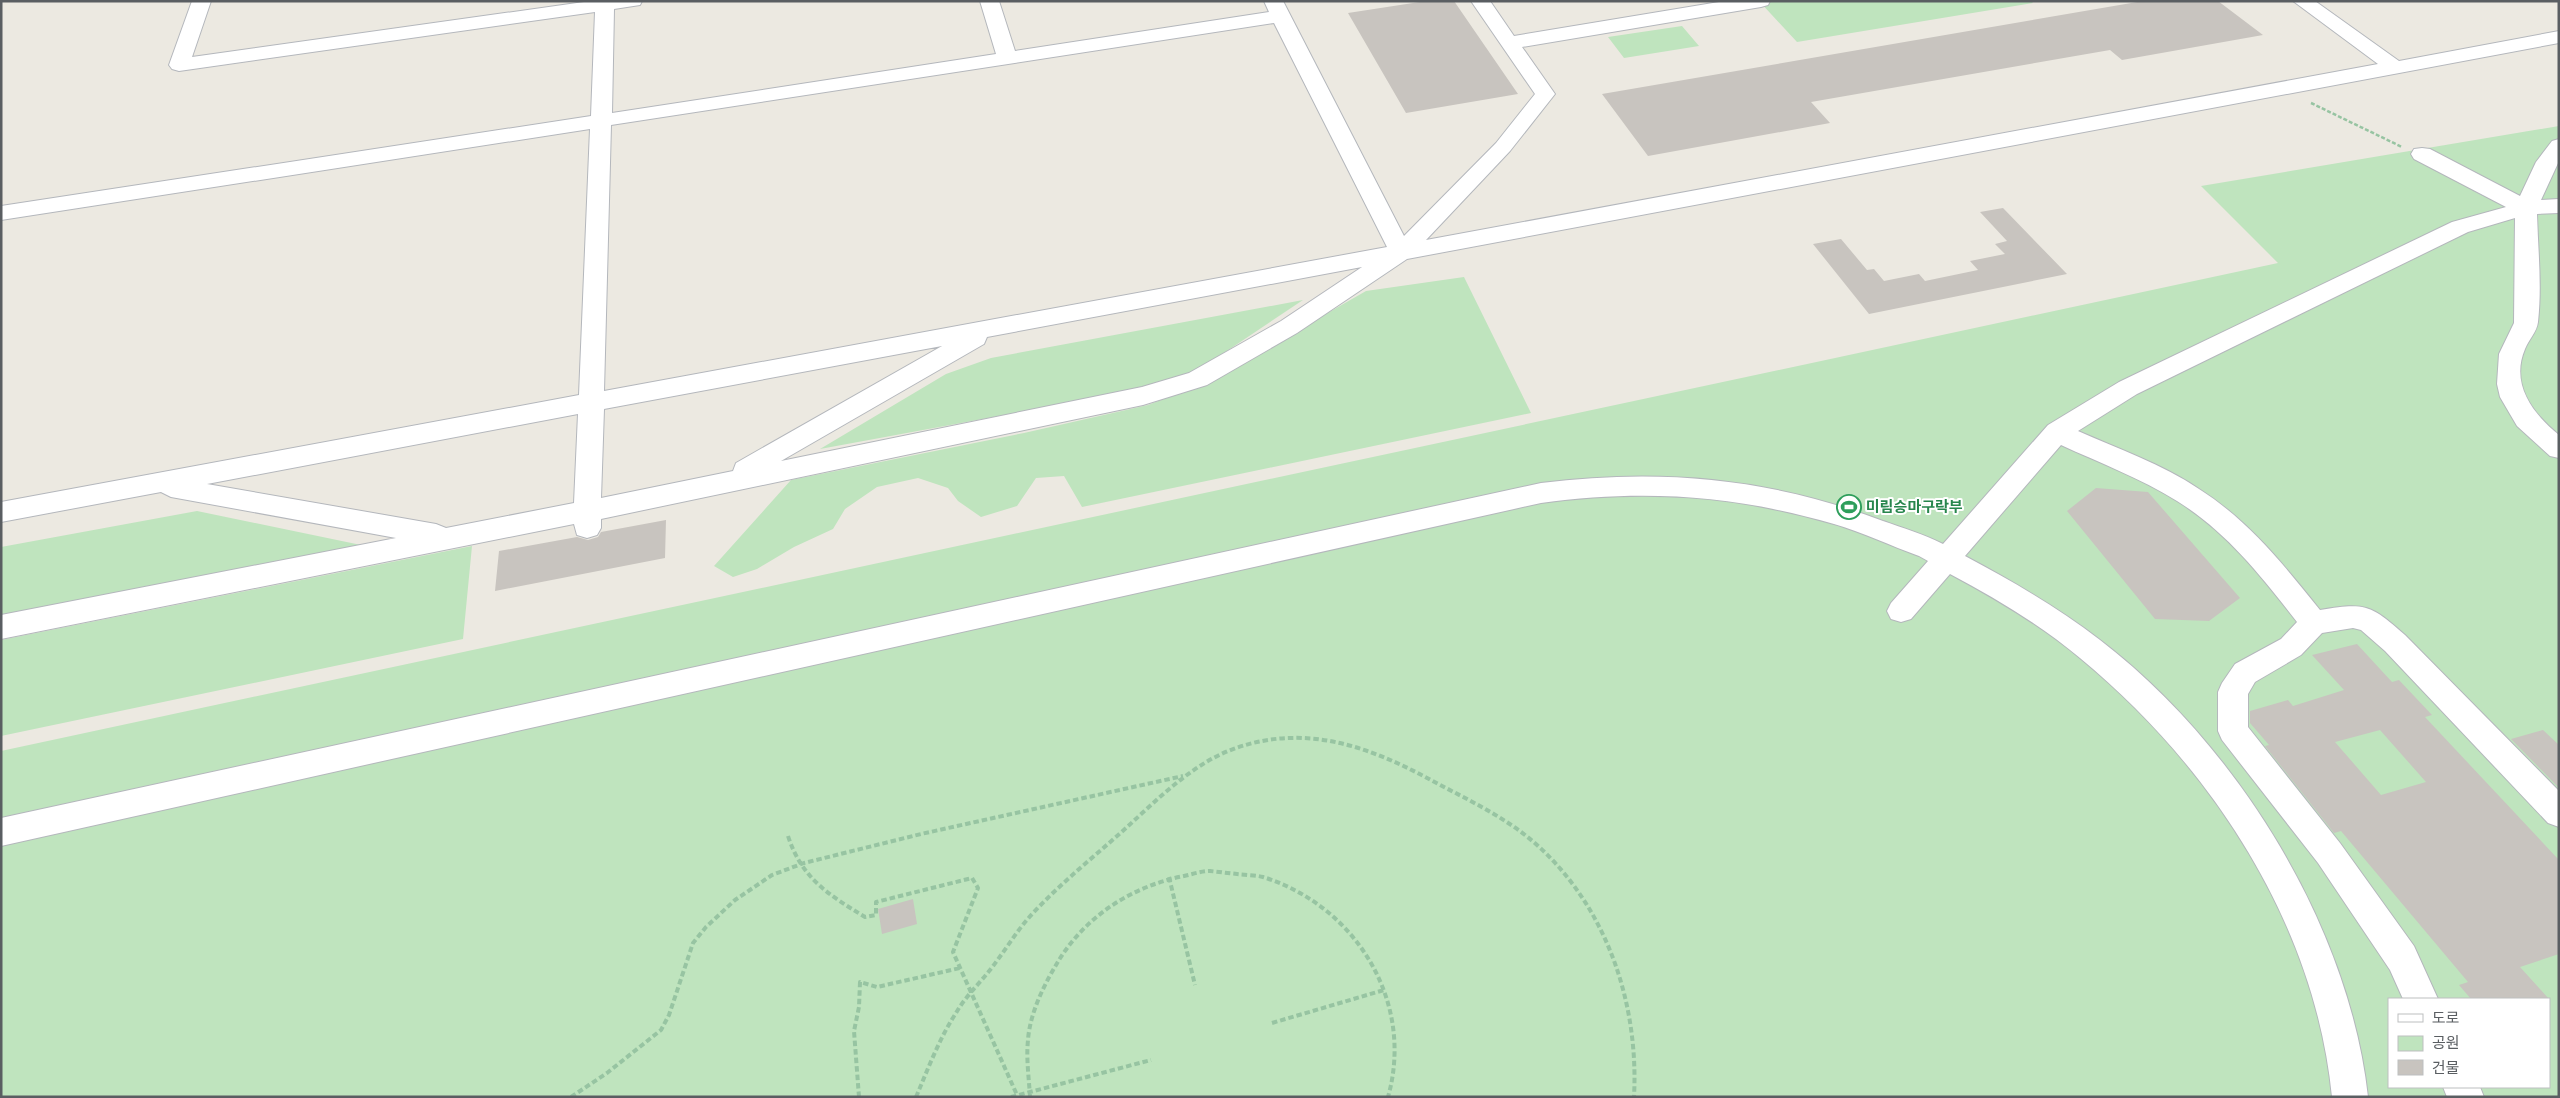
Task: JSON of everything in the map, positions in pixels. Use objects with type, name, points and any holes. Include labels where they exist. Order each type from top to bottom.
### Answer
[{"type":"street","points":[[202,1],[179,65],[605,3],[633,1]]},
{"type":"street","points":[[989,1],[1008,58]]},
{"type":"street","points":[[1,627],[450,538],[588,520],[725,482],[1143,396],[1198,379],[1289,327],[1401,252],[1503,147],[1545,94],[1508,44],[1480,1]]},
{"type":"street","points":[[1508,44],[1761,1]]},
{"type":"street","points":[[2302,1],[2394,67]]},
{"type":"street","points":[[588,520],[605,3]]},
{"type":"street","points":[[1,214],[1008,58],[1277,9],[1401,252]]},
{"type":"street","points":[[1,512],[2559,37]]},
{"type":"street","points":[[2559,145],[2547,162],[2526,208],[2526,326],[2511,351],[2508,371],[2510,394],[2522,416],[2559,449]]},
{"type":"street","points":[[2422,154],[2526,208]]},
{"type":"street","points":[[1902,611],[1946,557],[2058,432],[2128,388],[2460,227],[2526,208],[2559,206]]},
{"type":"street","points":[[725,482],[992,328]]},
{"type":"street","points":[[2058,432],[2148,474],[2203,505],[2255,549],[2314,623]]},
{"type":"street","points":[[154,484],[450,538]]},
{"type":"street","points":[[1,832],[1549,492],[1622,484],[1663,484],[1748,493],[1834,513],[1876,527],[1946,557],[2002,587],[2083,643],[2157,709],[2225,788],[2259,839],[2304,925],[2324,975],[2338,1027],[2350,1097]]},
{"type":"street","points":[[2421,998],[2402,958],[2329,853],[2233,731],[2232,692],[2245,673],[2291,648],[2314,623],[2353,616],[2370,621],[2395,643],[2559,813]]},
{"type":"path","points":[[2281,88],[2391,143],[2422,154]]},
{"type":"path","points":[[916,1097],[954,1017],[1031,914],[1186,775],[1209,759],[1239,747],[1277,739],[1309,736],[1339,739],[1367,749],[1416,772],[1508,824],[1536,844],[1557,864],[1585,902],[1623,984],[1633,1025],[1637,1072],[1634,1097]]},
{"type":"path","points":[[571,1097],[607,1073],[661,1030],[669,1015],[694,943],[706,927],[736,900],[765,880],[798,864],[922,834],[1186,775]]},
{"type":"path","points":[[788,836],[798,864],[828,894],[865,917],[876,915],[876,902],[972,878],[978,888],[953,952],[1017,1095]]},
{"type":"path","points":[[1030,1094],[1026,1048],[1031,1018],[1040,989],[1054,963],[1071,939],[1115,901],[1140,887],[1169,877],[1223,872],[1250,874],[1278,882],[1303,893],[1348,928],[1365,950],[1379,975],[1394,1032],[1394,1062],[1388,1097]]},
{"type":"path","points":[[1169,877],[1195,985]]},
{"type":"path","points":[[859,1097],[854,1031],[859,1007],[860,982],[877,987],[960,968]]},
{"type":"path","points":[[1272,1024],[1384,990]]},
{"type":"path","points":[[1011,1097],[1030,1094],[1152,1060]]},
{"type":"green space","points":[[1759,1],[2031,1],[2033,3],[1797,42]]},
{"type":"green space","points":[[1682,26],[1699,46],[1624,58],[1608,37]]},
{"type":"green space","name":"미림승마구락부","points":[[2559,126],[2559,1097],[1,1097],[1,751],[2278,263],[2201,186]]},
{"type":"green space","points":[[1464,277],[1531,413],[1082,507],[1064,476],[1036,478],[1017,506],[981,517],[958,501],[948,488],[918,478],[877,487],[845,509],[833,529],[794,547],[757,569],[733,577],[714,566],[791,480],[1024,433],[1148,405],[1207,382],[1366,291]]},
{"type":"green space","points":[[1303,300],[1200,369],[1146,389],[820,449],[946,374],[991,358]]},
{"type":"green space","points":[[197,511],[361,545],[1,617],[1,547]]},
{"type":"green space","points":[[472,546],[463,639],[1,736],[1,640]]},
{"type":"building","points":[[1426,1],[1454,1],[1518,94],[1406,113],[1348,13]]},
{"type":"building","points":[[2143,1],[2218,1],[2263,35],[2122,60],[2110,50],[1811,102],[1830,123],[1648,156],[1602,94]]},
{"type":"building","points":[[2003,208],[2067,274],[1869,314],[1813,244],[1841,239],[1867,270],[1874,269],[1884,281],[1919,274],[1925,281],[1978,270],[1970,261],[2005,254],[1995,244],[2007,241],[1980,212]]},
{"type":"building","points":[[2096,488],[2148,492],[2240,598],[2209,621],[2155,619],[2067,511]]},
{"type":"building","points":[[666,520],[665,558],[495,591],[499,551],[577,537],[588,540],[598,537],[601,532]]},
{"type":"building","points":[[2357,644],[2392,682],[2399,680],[2432,715],[2425,717],[2559,860],[2559,954],[2520,967],[2548,998],[2470,998],[2459,985],[2468,982],[2341,831],[2334,833],[2265,746],[2269,745],[2250,723],[2250,711],[2288,700],[2293,706],[2344,690],[2312,655]],"holes":[[[2380,730],[2426,782],[2381,795],[2335,742]]]},
{"type":"building","points":[[2543,730],[2559,745],[2559,788],[2511,739]]},
{"type":"building","points":[[913,899],[917,924],[882,934],[878,909]]},
{"type":"place","name":"미림승마구락부","points":[[1849,507]]}]
